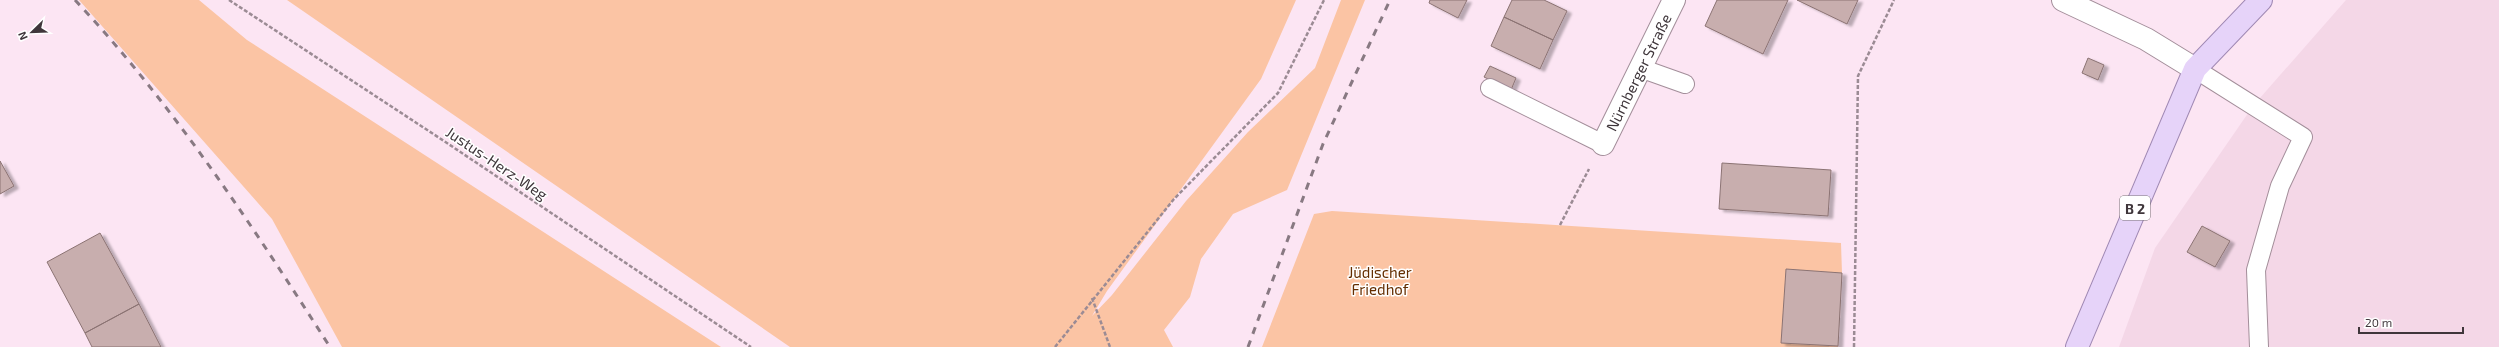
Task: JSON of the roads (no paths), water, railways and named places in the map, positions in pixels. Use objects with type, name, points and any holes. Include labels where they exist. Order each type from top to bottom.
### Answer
[{"type":"main road","name":"B 2","points":[[2077,347],[2195,69],[2261,0]]},
{"type":"street","name":"Nürnberger Straße","points":[[1603,144],[1674,0]]},
{"type":"street","points":[[2063,0],[2146,39],[2195,69]]},
{"type":"lane","points":[[1640,68],[1686,84]]},
{"type":"lane","points":[[2195,69],[2302,137],[2280,186],[2256,270],[2259,347]]},
{"type":"lane","points":[[1490,88],[1603,144]]},
{"type":"railway","points":[[75,0],[111,40],[178,124],[241,212],[330,347]]},
{"type":"railway","points":[[1248,347],[1323,144],[1390,0]]},
{"type":"park label","name":"Jüdischer Friedhof","points":[[1380,280]]}]
